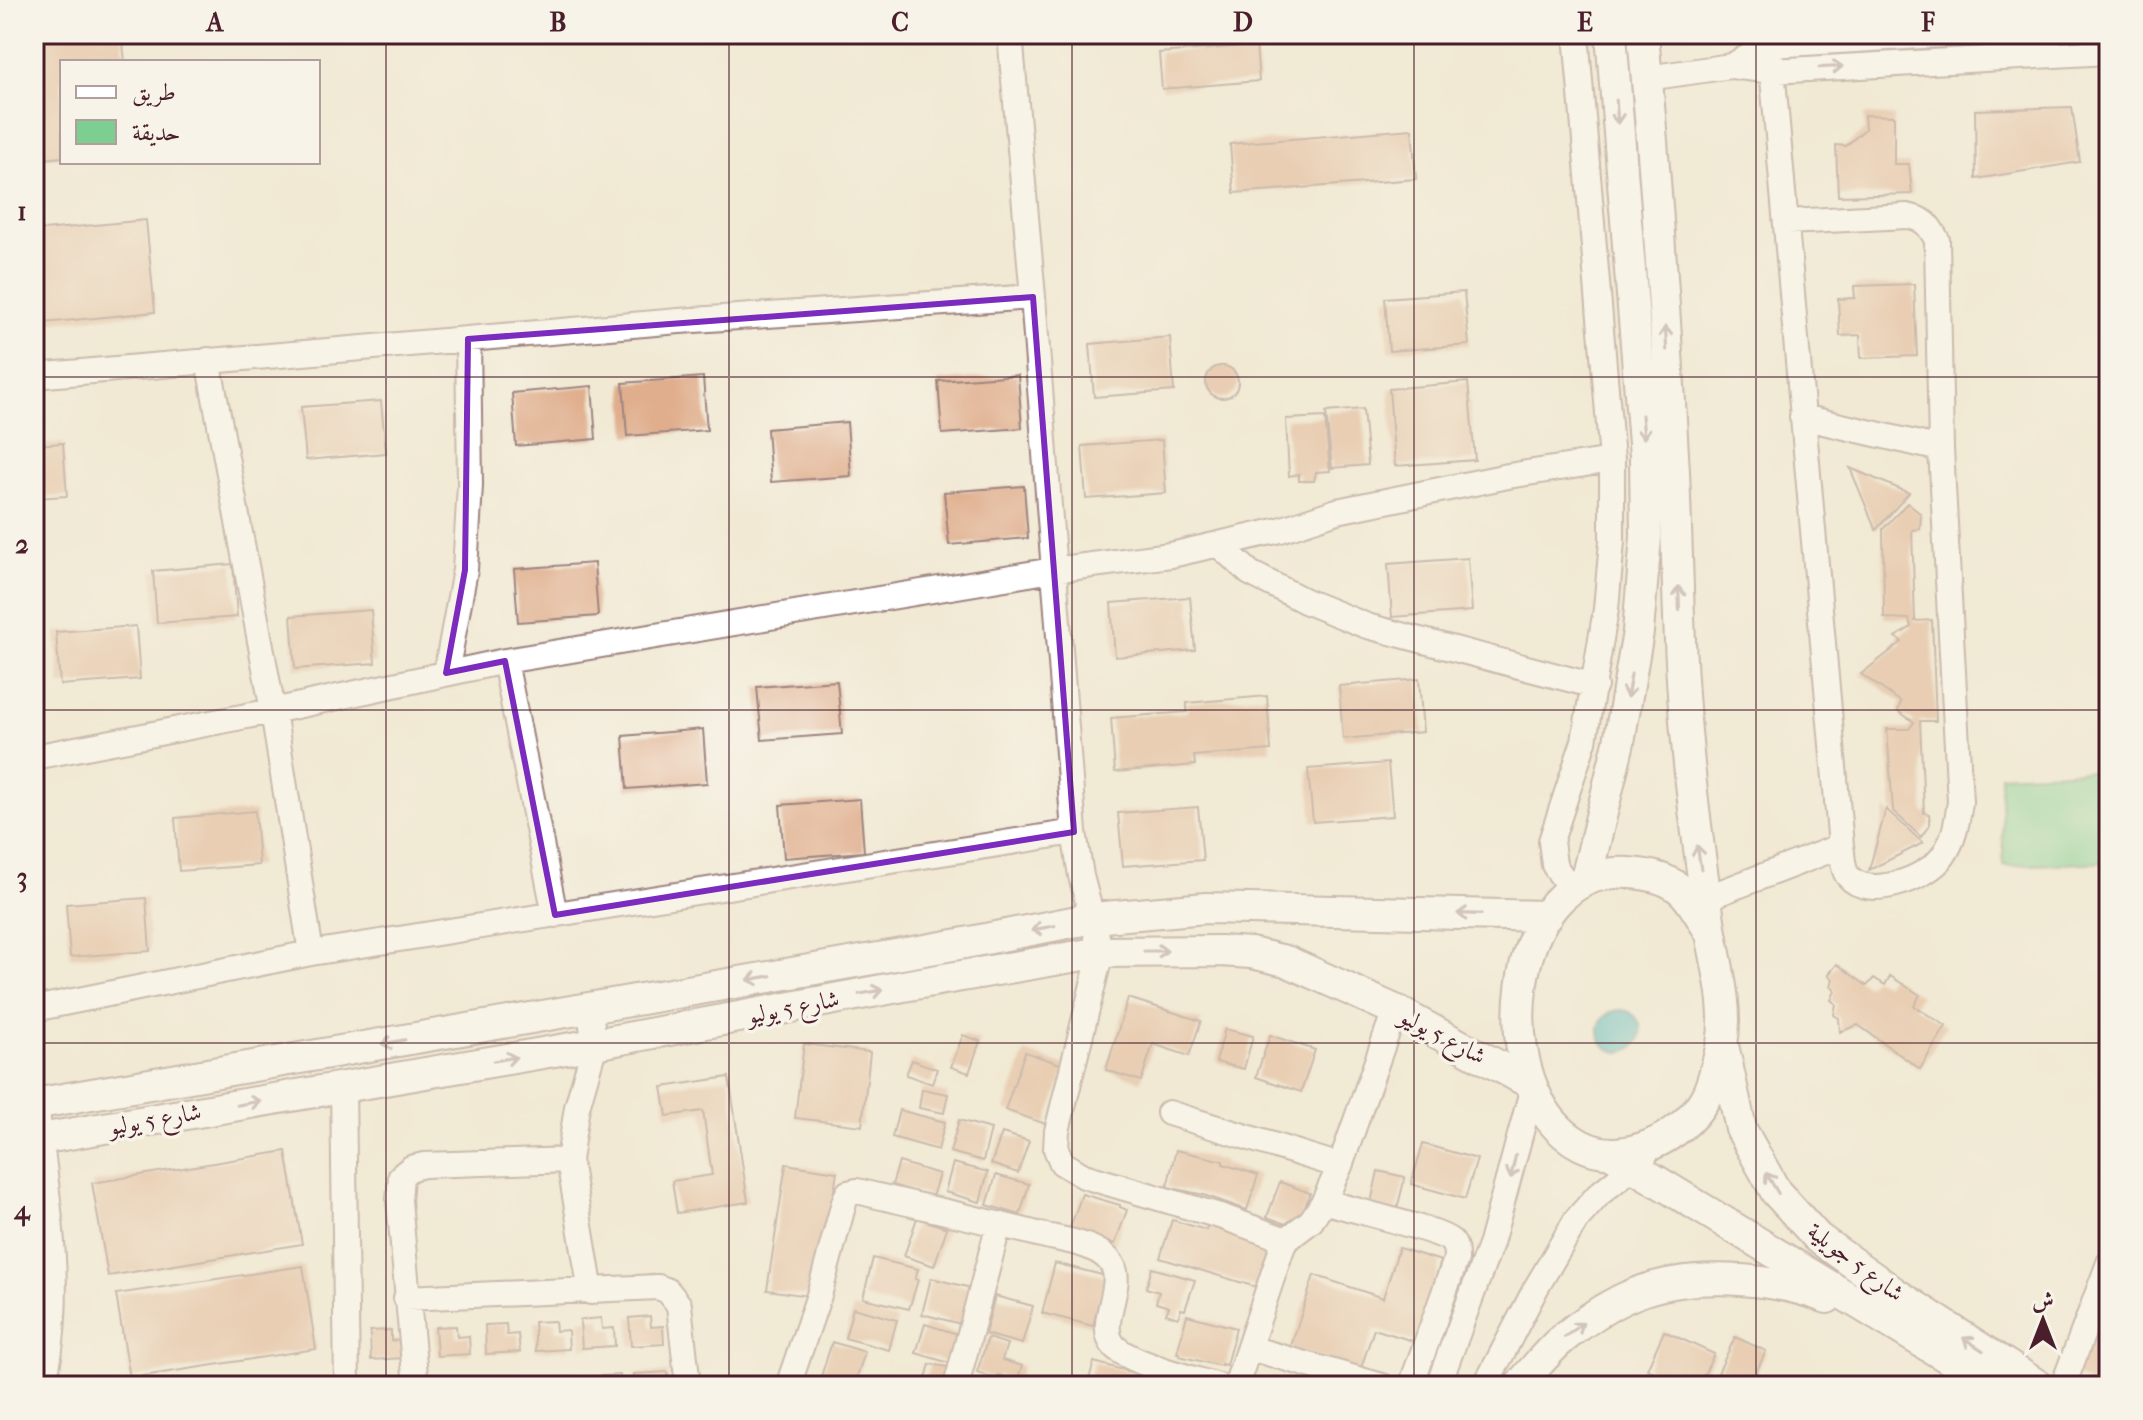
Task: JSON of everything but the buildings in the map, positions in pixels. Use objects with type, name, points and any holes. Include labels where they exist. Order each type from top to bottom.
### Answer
[{"type":"main road","points":[[1611,34],[1645,456],[1646,537],[1638,632],[1622,726],[1578,884],[1547,916],[1528,951],[1519,990],[1517,1017],[1531,1087],[1551,1123],[1582,1146],[1624,1160],[1678,1131],[1705,1099],[1723,1041],[1722,992],[1694,823],[1684,712],[1659,222],[1643,34]]},
{"type":"main road","points":[[1578,884],[1620,872],[1651,874],[1682,891],[1711,934]]},
{"type":"main road","name":"شارع 5 يوليو","points":[[35,1104],[1093,918],[1255,907],[1547,916]]},
{"type":"main road","name":"شارع 5 يوليو","points":[[37,1140],[595,1044],[1101,952],[1251,953],[1286,961],[1395,1010],[1531,1087]]},
{"type":"main road","name":"شارع 5 جويلية","points":[[1723,1041],[1741,1129],[1776,1192],[1818,1238],[1895,1293],[2039,1386]]},
{"type":"main road","name":"شارع 5 جويلية","points":[[1624,1160],[1994,1386]]},
{"type":"main road","points":[[1519,1386],[1563,1338],[1594,1315],[1634,1294],[1665,1285],[1746,1280],[1760,1282],[1803,1289],[1880,1318]]},
{"type":"street","points":[[1010,34],[1074,832],[1081,876],[1101,952],[1057,1131],[1056,1149],[1062,1163],[1084,1176],[1223,1217],[1286,1240]]},
{"type":"street","points":[[1576,34],[1612,460],[1612,541],[1595,686],[1584,741],[1551,841],[1554,865],[1578,884]]},
{"type":"street","points":[[1731,66],[1769,40],[1956,34]]},
{"type":"street","points":[[1769,40],[1841,846],[1845,873],[1854,882],[1866,886],[1884,885],[1914,879],[1933,868],[1955,833],[1960,802],[1941,449],[1937,240],[1929,224],[1920,218],[1907,216],[1787,222]]},
{"type":"street","points":[[1647,78],[1731,66],[1772,71],[2109,52]]},
{"type":"street","points":[[34,376],[468,339],[1033,297]]},
{"type":"street","points":[[446,673],[465,570],[470,485],[468,339]]},
{"type":"street","points":[[208,360],[273,711],[311,953]]},
{"type":"street","points":[[1802,417],[1941,449]]},
{"type":"street","points":[[34,757],[273,711],[505,661],[1053,570],[1171,555],[1280,530],[1337,511],[1508,476],[1612,460]]},
{"type":"street","points":[[1219,545],[1250,573],[1305,601],[1367,626],[1595,686]]},
{"type":"street","points":[[505,661],[555,915]]},
{"type":"street","points":[[34,1009],[311,953],[1074,832]]},
{"type":"street","points":[[1706,898],[1841,846]]},
{"type":"street","points":[[589,1008],[595,1044],[577,1107],[569,1160],[591,1292]]},
{"type":"street","points":[[1236,1386],[1286,1240],[1311,1221],[1324,1201],[1340,1166],[1395,1010]]},
{"type":"street","points":[[343,1087],[347,1386]]},
{"type":"street","points":[[1438,1386],[1491,1243],[1531,1087]]},
{"type":"street","points":[[35,1104],[51,1236],[53,1283],[52,1323],[43,1386]]},
{"type":"street","points":[[1169,1113],[1340,1166]]},
{"type":"street","points":[[416,1386],[399,1201],[401,1176],[411,1168],[424,1165],[569,1160]]},
{"type":"street","points":[[1485,1386],[1576,1220],[1624,1160]]},
{"type":"street","points":[[788,1386],[819,1295],[848,1193],[857,1191],[1083,1246],[1110,1260],[1116,1271],[1110,1341],[1117,1349],[1148,1364],[1218,1386]]},
{"type":"street","points":[[1324,1201],[1449,1238],[1454,1244],[1456,1259],[1411,1386]]},
{"type":"street","points":[[956,1386],[999,1224]]},
{"type":"street","points":[[2063,1386],[2109,1263]]},
{"type":"street","points":[[406,1298],[658,1287],[668,1291],[679,1305],[688,1386]]},
{"type":"street","points":[[1250,1348],[1339,1380],[1382,1386]]},
{"type":"highlighted area","points":[[1033,297],[1074,832],[555,915],[505,661],[446,673],[465,570],[468,339]]},
{"type":"green space","points":[[2109,770],[2109,862],[2004,866],[2000,775]]},
{"type":"water","points":[[1620,1010],[1635,1016],[1641,1031],[1635,1046],[1620,1052],[1605,1046],[1599,1031],[1605,1016]]}]
